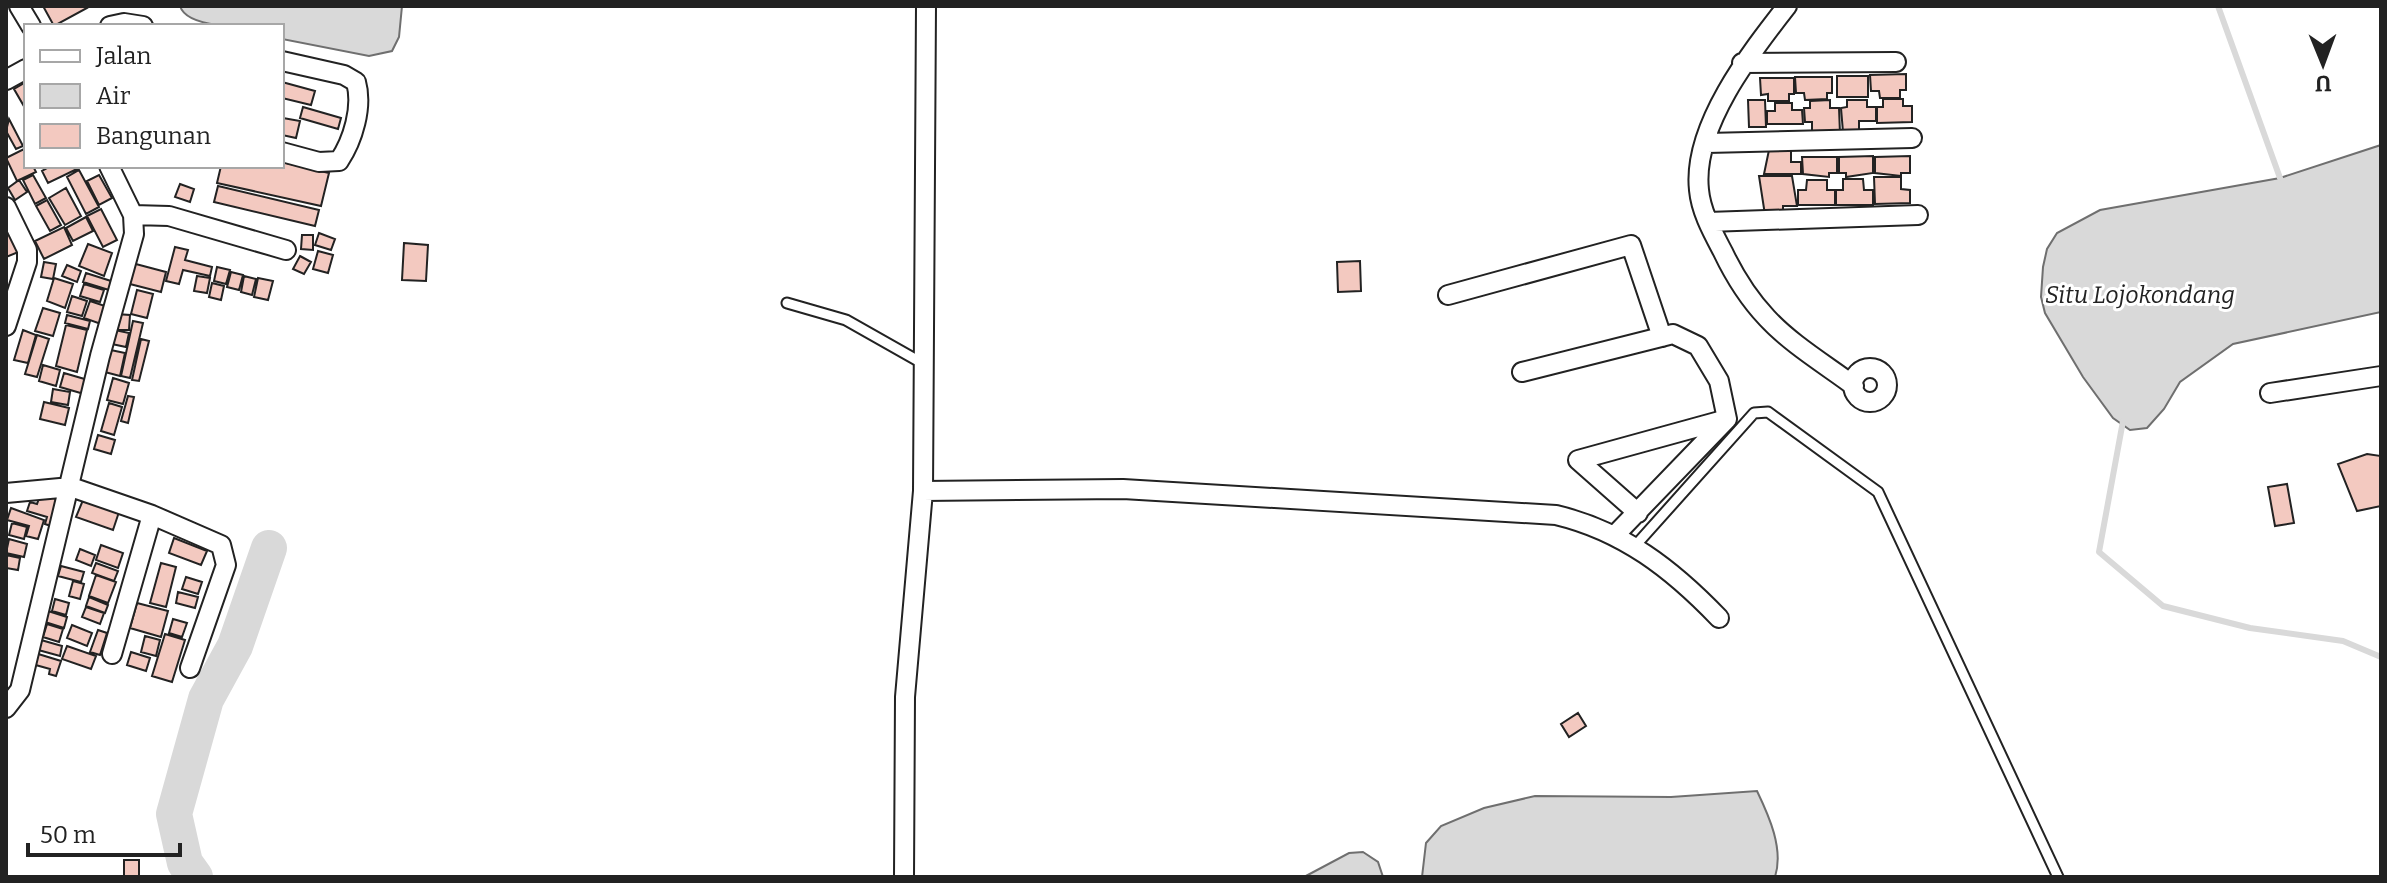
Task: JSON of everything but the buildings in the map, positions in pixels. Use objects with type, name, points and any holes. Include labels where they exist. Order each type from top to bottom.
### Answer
[{"type":"street","points":[[19,6],[30,24]]},
{"type":"street","points":[[904,877],[905,697],[923,491],[926,6]]},
{"type":"street","points":[[1787,6],[1742,63],[1719,108],[1707,143],[1699,192],[1708,222],[1732,271],[1768,319],[1854,386]]},
{"type":"street","points":[[284,61],[344,75],[356,82],[359,91],[353,131],[339,161],[319,162],[284,153]]},
{"type":"street","points":[[1742,63],[1896,62]]},
{"type":"street","points":[[6,80],[24,70]]},
{"type":"street","points":[[1707,143],[1912,138]]},
{"type":"street","points":[[6,708],[20,690],[100,356],[134,234],[133,215],[110,168]]},
{"type":"street","points":[[6,207],[27,250],[27,262],[6,326]]},
{"type":"street","points":[[133,215],[169,216],[286,250]]},
{"type":"street","points":[[1708,222],[1918,215]]},
{"type":"street","points":[[1448,295],[1631,245],[1662,337]]},
{"type":"street","points":[[1522,372],[1673,334],[1698,346],[1719,381],[1727,419]]},
{"type":"street","points":[[2270,393],[2381,376]]},
{"type":"street","points":[[1638,513],[1578,460],[1727,419]]},
{"type":"street","points":[[1615,535],[1727,419]]},
{"type":"street","points":[[6,493],[71,487],[214,539],[225,553],[226,565],[190,668]]},
{"type":"street","points":[[923,491],[1123,489],[1556,515],[1585,522],[1635,546],[1681,580],[1719,618]]},
{"type":"street","points":[[112,654],[152,515]]},
{"type":"lane","points":[[787,303],[846,320],[922,363]]},
{"type":"lane","points":[[1635,546],[1754,413],[1768,412],[1878,492],[2058,877]]},
{"type":"water","points":[[180,6],[402,6],[399,37],[392,51],[369,56],[284,39],[284,24],[210,24],[186,14]]},
{"type":"water","name":"Situ Lojokondang","points":[[2381,145],[2381,312],[2233,344],[2180,382],[2164,409],[2147,428],[2130,430],[2113,418],[2083,377],[2045,313],[2041,297],[2043,267],[2047,249],[2057,233],[2100,210],[2280,178]]},
{"type":"water","points":[[1757,791],[1776,844],[1775,877],[1422,877],[1426,843],[1441,826],[1484,808],[1535,796],[1671,797]]},
{"type":"water","points":[[1363,852],[1378,862],[1383,877],[1304,877],[1349,853]]},
{"type":"waterway","points":[[2218,6],[2280,178]]},
{"type":"waterway","points":[[2123,421],[2099,552],[2163,606],[2250,628],[2343,641],[2381,657]]},
{"type":"waterway","points":[[195,877],[185,863],[174,814],[206,699],[235,646],[269,548]]}]
